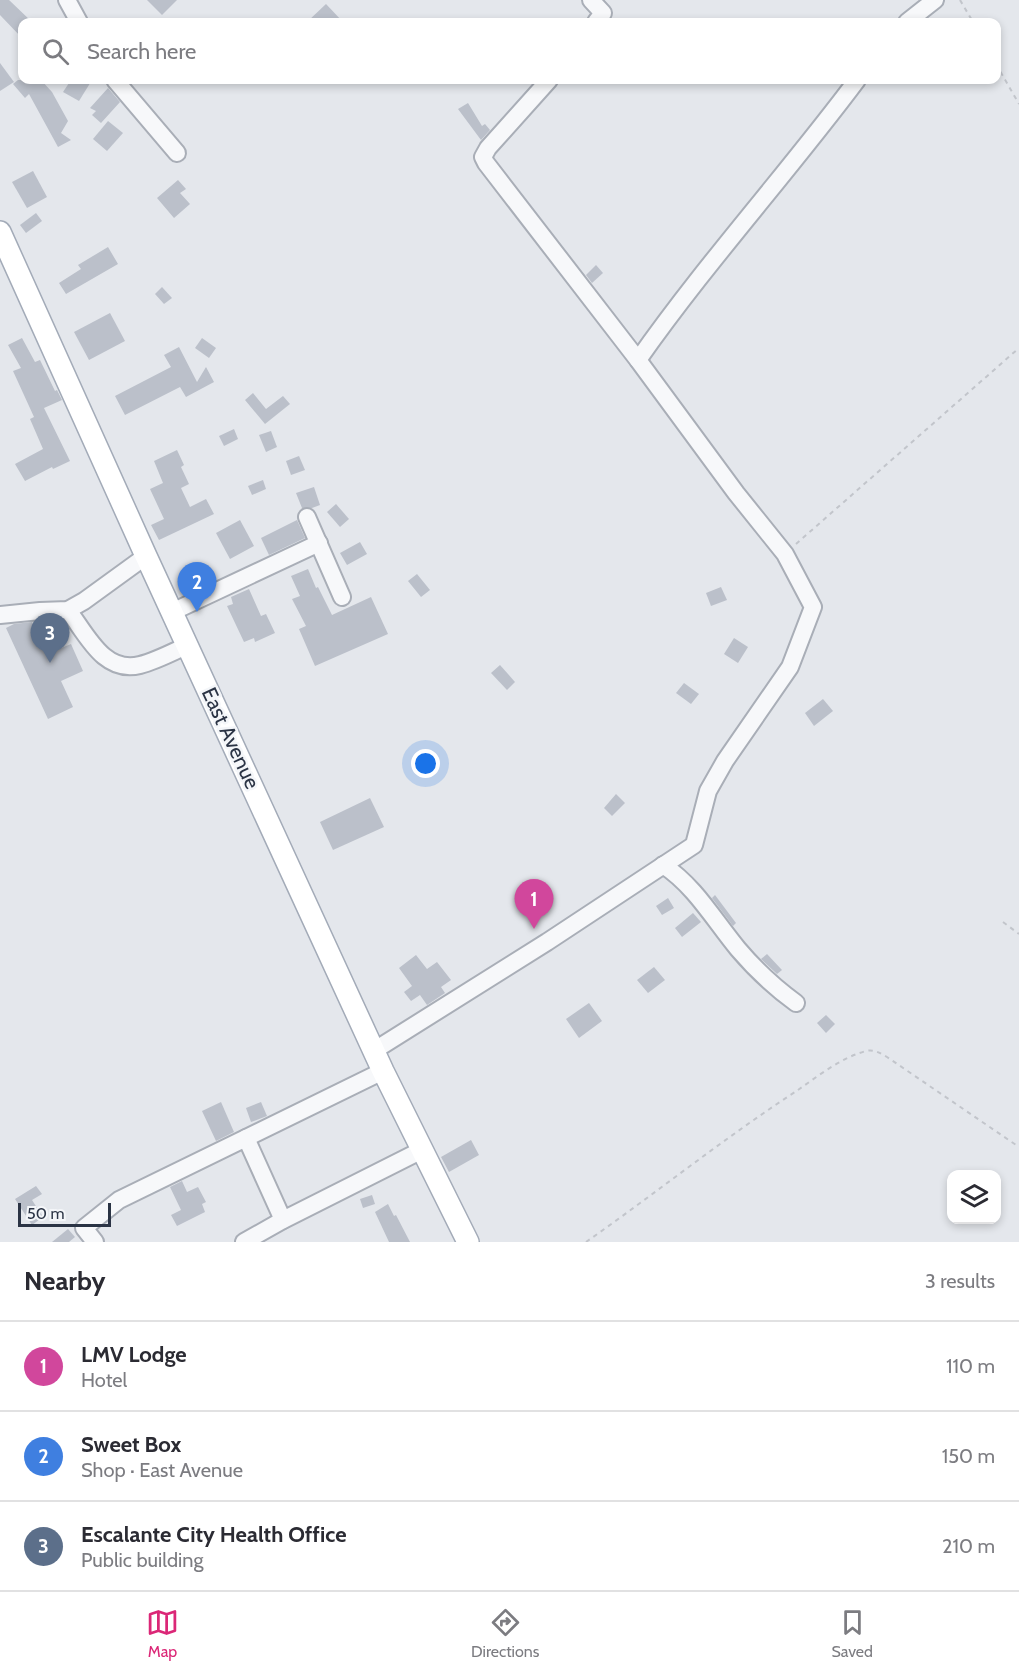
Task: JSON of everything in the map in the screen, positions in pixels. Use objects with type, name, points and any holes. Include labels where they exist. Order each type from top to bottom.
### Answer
[{"type":"main road","name":"East Avenue","points":[[0,232],[383,1071],[468,1242]]},
{"type":"street","points":[[67,0],[78,18]]},
{"type":"street","points":[[591,0],[603,13],[599,18]]},
{"type":"street","points":[[912,18],[934,0]]},
{"type":"street","points":[[118,84],[177,153]]},
{"type":"street","points":[[375,1050],[547,942],[694,845],[708,791],[725,761],[790,667],[813,607],[785,554],[736,493],[638,360],[495,176],[483,157],[488,148],[545,84]]},
{"type":"street","points":[[638,360],[676,305],[811,141],[854,84]]},
{"type":"street","points":[[307,517],[342,597]]},
{"type":"street","points":[[172,612],[319,543]]},
{"type":"street","points":[[0,615],[68,610],[146,556]]},
{"type":"street","points":[[68,610],[104,658],[119,667],[140,665],[188,645]]},
{"type":"street","points":[[663,865],[681,877],[739,950],[768,982],[796,1003]]},
{"type":"street","points":[[94,1242],[84,1228],[119,1200],[383,1071]]},
{"type":"street","points":[[246,1138],[283,1220]]},
{"type":"street","points":[[244,1242],[422,1150]]},
{"type":"path","points":[[960,0],[971,18]]},
{"type":"path","points":[[1001,73],[1019,104]]},
{"type":"path","points":[[785,554],[1019,348]]},
{"type":"path","points":[[1003,922],[1019,934]]},
{"type":"path","points":[[586,1242],[748,1123],[841,1061],[867,1051],[876,1051],[887,1057],[1019,1147]]},
{"type":"building","points":[[0,0],[9,0],[28,18],[18,18],[18,34],[0,15]]},
{"type":"building","points":[[147,0],[177,0],[162,15]]},
{"type":"building","points":[[326,4],[339,18],[311,18]]},
{"type":"building","points":[[0,63],[14,82],[0,91]]},
{"type":"building","points":[[18,80],[18,84],[45,84],[52,92],[68,121],[61,133],[71,140],[58,147],[29,94],[25,98],[13,84]]},
{"type":"building","points":[[68,84],[90,84],[79,101],[63,92]]},
{"type":"building","points":[[108,88],[120,102],[101,123],[92,115],[96,111],[90,108]]},
{"type":"building","points":[[468,103],[482,126],[485,124],[490,130],[481,140],[458,109]]},
{"type":"building","points":[[108,121],[123,133],[107,151],[93,139]]},
{"type":"building","points":[[33,171],[47,197],[27,208],[12,182]]},
{"type":"building","points":[[178,180],[186,189],[180,193],[190,204],[174,218],[157,198]]},
{"type":"building","points":[[36,213],[42,221],[26,233],[20,225]]},
{"type":"building","points":[[108,247],[118,264],[66,294],[59,283],[81,269],[78,265]]},
{"type":"building","points":[[596,265],[603,273],[592,283],[586,275]]},
{"type":"building","points":[[162,287],[172,298],[164,304],[155,294]]},
{"type":"building","points":[[110,313],[125,341],[89,360],[74,332]]},
{"type":"building","points":[[22,338],[35,362],[40,360],[62,400],[44,408],[70,461],[53,469],[52,467],[25,481],[15,464],[43,449],[30,419],[34,417],[13,371],[21,368],[8,345]]},
{"type":"building","points":[[202,338],[216,348],[209,358],[195,348]]},
{"type":"building","points":[[179,347],[197,382],[206,367],[214,382],[186,397],[180,387],[125,415],[115,396],[171,367],[164,355]]},
{"type":"building","points":[[253,393],[266,409],[283,396],[290,404],[265,424],[245,400]]},
{"type":"building","points":[[234,429],[238,439],[224,446],[219,436]]},
{"type":"building","points":[[271,431],[277,447],[266,452],[259,435]]},
{"type":"building","points":[[177,450],[184,465],[181,467],[189,484],[181,488],[190,507],[206,499],[214,514],[159,540],[151,525],[164,519],[150,489],[163,483],[154,461]]},
{"type":"building","points":[[299,456],[305,470],[291,475],[286,461]]},
{"type":"building","points":[[263,480],[266,489],[252,495],[248,486]]},
{"type":"building","points":[[314,487],[320,505],[302,508],[296,493]]},
{"type":"building","points":[[336,504],[349,519],[340,527],[327,512]]},
{"type":"building","points":[[240,520],[254,546],[230,559],[216,533]]},
{"type":"building","points":[[297,520],[305,538],[269,555],[261,538]]},
{"type":"building","points":[[360,542],[367,554],[347,565],[340,553]]},
{"type":"building","points":[[308,569],[332,615],[371,597],[388,634],[315,666],[299,629],[306,626],[292,599],[300,596],[291,576]]},
{"type":"building","points":[[417,574],[430,590],[421,597],[408,581]]},
{"type":"building","points":[[721,587],[727,600],[711,606],[706,593]]},
{"type":"building","points":[[249,589],[261,616],[266,614],[275,633],[255,642],[254,638],[244,642],[227,606],[233,604],[231,597]]},
{"type":"building","points":[[32,622],[37,634],[46,630],[54,651],[71,644],[83,671],[61,681],[73,707],[48,719],[6,628],[14,624]]},
{"type":"building","points":[[734,638],[748,647],[738,663],[724,654]]},
{"type":"building","points":[[500,665],[515,682],[507,690],[491,673]]},
{"type":"building","points":[[684,683],[699,694],[691,704],[676,693]]},
{"type":"building","points":[[823,699],[833,711],[814,726],[805,713]]},
{"type":"building","points":[[616,794],[625,803],[612,816],[604,808]]},
{"type":"building","points":[[370,798],[384,827],[333,850],[320,822]]},
{"type":"building","points":[[715,895],[736,923],[733,926],[712,898]]},
{"type":"building","points":[[668,898],[674,908],[662,915],[656,906]]},
{"type":"building","points":[[693,913],[701,922],[682,937],[675,928]]},
{"type":"building","points":[[767,954],[782,970],[777,974],[761,959]]},
{"type":"building","points":[[416,955],[427,969],[437,962],[451,980],[441,987],[445,993],[427,1005],[420,995],[411,1001],[404,992],[412,986],[399,968]]},
{"type":"building","points":[[654,967],[665,980],[648,993],[637,980]]},
{"type":"building","points":[[589,1003],[602,1021],[579,1038],[566,1019]]},
{"type":"building","points":[[826,1015],[835,1024],[826,1033],[817,1023]]},
{"type":"building","points":[[221,1102],[234,1132],[216,1141],[202,1111]]},
{"type":"building","points":[[261,1102],[267,1116],[251,1122],[246,1108]]},
{"type":"building","points":[[471,1140],[479,1155],[449,1172],[441,1157]]},
{"type":"building","points":[[182,1181],[187,1192],[198,1187],[206,1202],[202,1204],[205,1212],[177,1226],[171,1215],[181,1210],[170,1187]]},
{"type":"building","points":[[36,1186],[42,1194],[32,1200],[43,1217],[32,1225],[15,1199]]},
{"type":"building","points":[[372,1195],[375,1204],[363,1208],[360,1199]]},
{"type":"building","points":[[388,1204],[410,1242],[389,1242],[375,1212]]},
{"type":"building","points":[[68,1229],[75,1237],[69,1242],[52,1242]]},
{"type":"place","name":"Sweet Box","points":[[197,612]]},
{"type":"place","name":"Escalante City Health Office","points":[[50,663]]},
{"type":"place","name":"LMV Lodge","points":[[534,929]]}]
